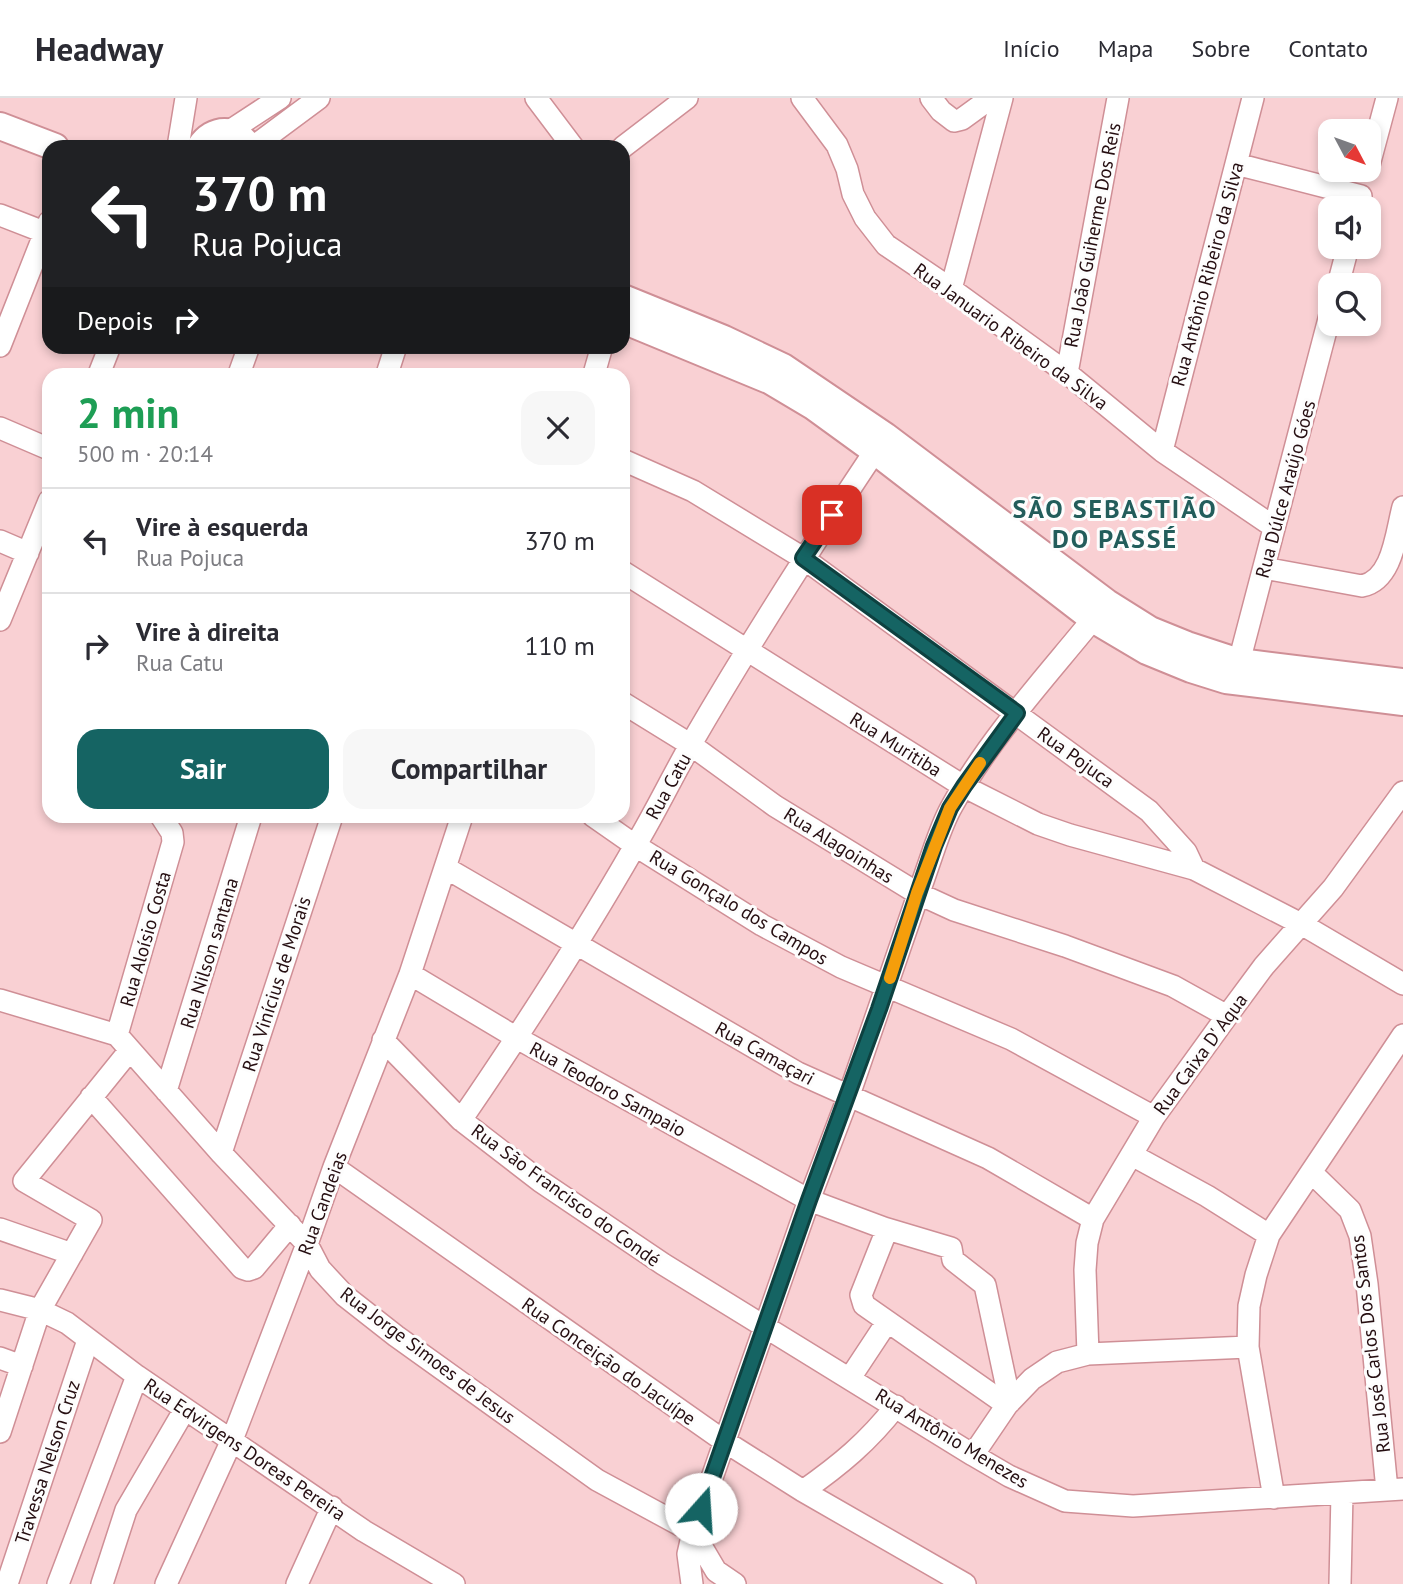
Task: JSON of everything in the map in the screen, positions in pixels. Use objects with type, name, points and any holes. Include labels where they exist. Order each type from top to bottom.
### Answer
[{"type":"main road","points":[[0,126],[42,142]]},
{"type":"main road","points":[[206,140],[212,134],[228,132],[245,140]]},
{"type":"main road","points":[[630,301],[724,339],[783,367],[885,436],[1107,603],[1150,629],[1187,645],[1239,662],[1403,682]]},
{"type":"main road","points":[[630,323],[771,381],[813,406],[1093,618],[1147,651],[1226,680],[1403,702]]},
{"type":"street","points":[[179,140],[186,98]]},
{"type":"street","points":[[228,132],[280,98]]},
{"type":"street","points":[[261,140],[319,98]]},
{"type":"street","points":[[536,98],[568,140]]},
{"type":"street","name":"Rua Januario Ribeiro da Silva","points":[[802,98],[837,145],[853,194],[865,218],[886,245],[1067,373],[1162,451],[1274,527]]},
{"type":"street","points":[[931,98],[947,117],[954,121],[962,119],[992,98]]},
{"type":"street","points":[[951,289],[1002,98]]},
{"type":"street","name":"Rua João Guiherme Dos Reis","points":[[1067,373],[1118,98]]},
{"type":"street","name":"Rua Antônio Ribeiro da Silva","points":[[1162,451],[1253,98]]},
{"type":"street","points":[[1381,120],[1387,98]]},
{"type":"street","points":[[630,141],[681,100]]},
{"type":"street","points":[[1236,164],[1340,196]]},
{"type":"street","points":[[0,215],[42,228]]},
{"type":"street","points":[[0,346],[42,244]]},
{"type":"street","name":"Rua Dúlce Araújo Góes","points":[[1239,662],[1324,336]]},
{"type":"street","points":[[0,428],[42,446]]},
{"type":"street","name":"Rua Catu","points":[[461,1119],[517,1038],[636,846],[747,650],[803,558],[875,451]]},
{"type":"street","name":"Rua Pojuca","points":[[630,463],[693,492],[803,558],[1149,811],[1186,852],[1194,869]]},
{"type":"street","points":[[1264,568],[1362,586],[1372,584],[1386,567],[1403,507]]},
{"type":"street","points":[[0,620],[42,518]]},
{"type":"street","points":[[0,541],[28,553]]},
{"type":"street","name":"Rua Muritiba","points":[[630,576],[964,786],[1038,824],[1194,869],[1303,925],[1403,984]]},
{"type":"street","points":[[692,1584],[688,1554],[693,1532],[809,1200],[887,988],[917,893],[950,808],[1017,713],[1093,618]]},
{"type":"street","name":"Rua Alagoinhas","points":[[630,707],[691,745],[775,806],[917,893],[954,910],[1066,946],[1173,986],[1227,1016]]},
{"type":"street","name":"Rua Caixa D' Aqua","points":[[1088,1354],[1084,1270],[1093,1219],[1154,1117],[1227,1016],[1264,966],[1333,888],[1403,792]]},
{"type":"street","name":"Rua Aloísio Costa","points":[[124,1043],[173,842],[172,833],[166,823]]},
{"type":"street","name":"Rua Nilson santana","points":[[166,1091],[249,823]]},
{"type":"street","name":"Rua Vinícius de Morais","points":[[221,1153],[330,823]]},
{"type":"street","name":"Rua Candeias","points":[[166,1584],[232,1440],[334,1167],[410,974],[460,823]]},
{"type":"street","name":"Rua Gonçalo dos Campos","points":[[603,823],[762,925],[841,967],[1011,1039],[1154,1117]]},
{"type":"street","name":"Rua Camaçari","points":[[446,869],[798,1073],[988,1158],[1093,1219]]},
{"type":"street","name":"Rua Teodoro Sampaio","points":[[410,974],[517,1038],[809,1200],[884,1228]]},
{"type":"street","points":[[0,1000],[124,1043],[91,1097],[24,1181],[91,1220],[40,1310],[0,1432]]},
{"type":"street","points":[[1274,1498],[1248,1347],[1248,1306],[1269,1235],[1403,1035]]},
{"type":"street","name":"Rua São Francisco do Condé","points":[[383,1040],[461,1119],[540,1181],[663,1264],[766,1327]]},
{"type":"street","name":"Rua Jorge Simoes de Jesus","points":[[124,1043],[221,1153],[307,1244],[320,1269],[345,1296],[396,1336],[597,1480],[693,1532]]},
{"type":"street","points":[[91,1097],[242,1268],[254,1268],[290,1225]]},
{"type":"street","points":[[1132,1155],[1207,1196],[1269,1235]]},
{"type":"street","name":"Rua Conceição do Jacuípe","points":[[334,1167],[724,1441],[803,1491],[965,1584]]},
{"type":"street","name":"Rua José Carlos Dos Santos","points":[[1312,1173],[1350,1210],[1360,1236],[1395,1490]]},
{"type":"street","points":[[0,1228],[72,1254]]},
{"type":"street","points":[[884,1228],[951,1248],[953,1260],[985,1285],[1009,1404],[870,1311],[861,1300],[884,1237],[884,1228]]},
{"type":"street","name":"Rua Edvirgens Doreas Pereira","points":[[0,1300],[40,1310],[67,1323],[137,1376],[364,1531],[454,1584]]},
{"type":"street","points":[[850,1378],[887,1322]]},
{"type":"street","name":"Rua Antônio Menezes","points":[[766,1327],[1009,1476],[1065,1501],[1133,1506],[1395,1490]]},
{"type":"street","name":"Travessa Nelson Cruz","points":[[7,1584],[88,1340]]},
{"type":"street","points":[[973,1455],[1009,1404],[1032,1379],[1057,1362],[1088,1354],[1248,1347]]},
{"type":"street","points":[[0,1359],[22,1366]]},
{"type":"street","points":[[58,1584],[137,1376]]},
{"type":"street","points":[[803,1491],[855,1453],[896,1406]]},
{"type":"street","points":[[102,1584],[126,1510],[185,1409]]},
{"type":"street","points":[[1340,1584],[1342,1493]]},
{"type":"street","points":[[297,1584],[332,1507]]},
{"type":"street","points":[[693,1532],[716,1571],[735,1584]]},
{"type":"slow traffic","points":[[890,978],[934,846],[950,808],[980,763]]},
{"type":"district","name":"SÃO SEBASTIÃO DO PASSÉ","points":[[1115,523]]},
{"type":"route","points":[[701,1509],[809,1200],[849,1096],[934,846],[950,808],[1017,713],[803,558],[832,515]]}]
